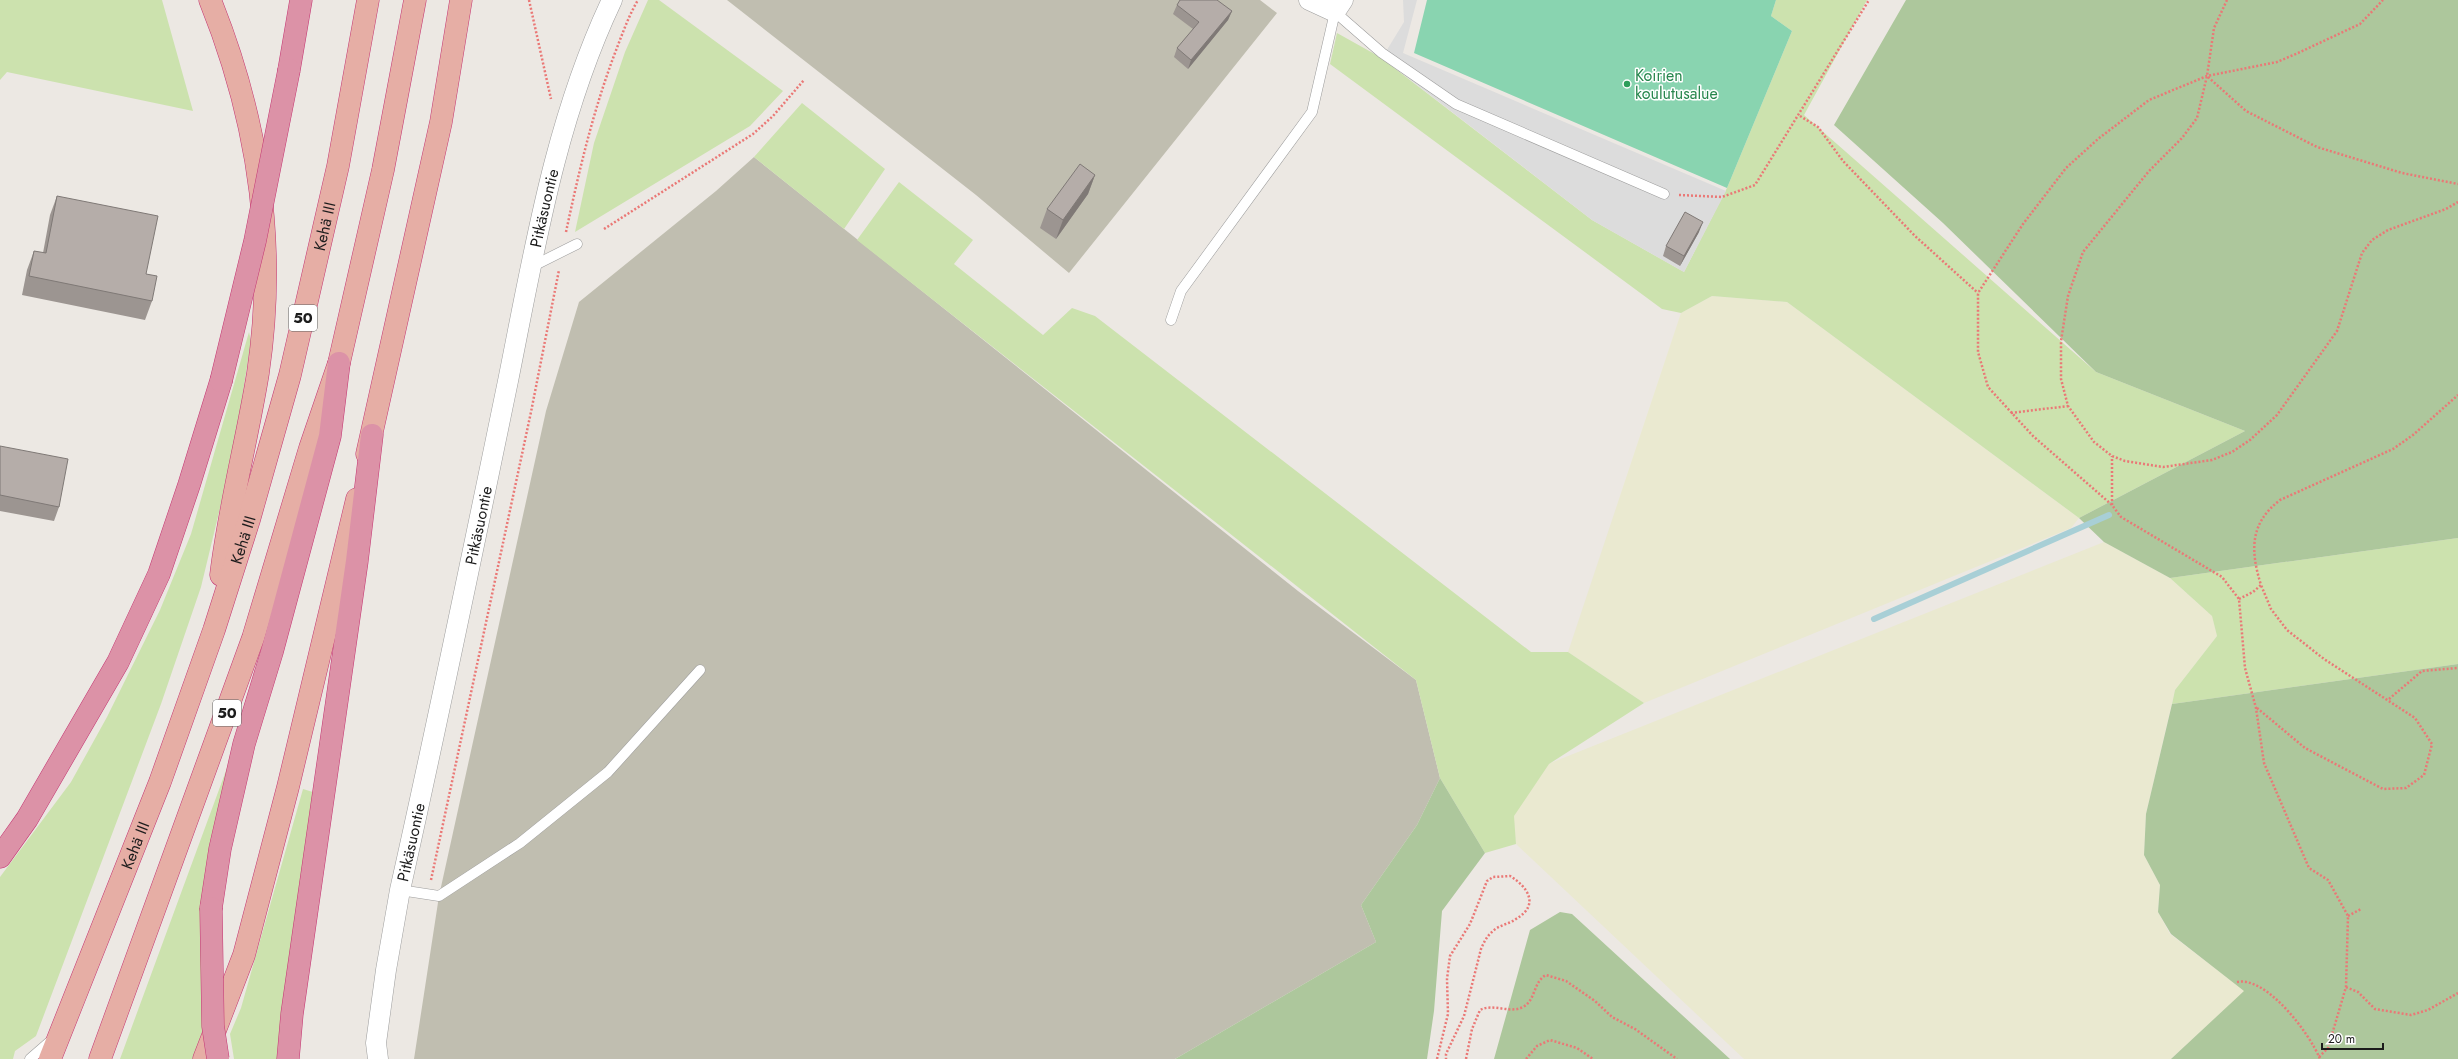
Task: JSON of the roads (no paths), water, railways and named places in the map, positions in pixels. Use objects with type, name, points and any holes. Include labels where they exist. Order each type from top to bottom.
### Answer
[{"type":"highway","points":[[210,0],[245,106],[256,149],[266,268],[258,371],[225,544],[214,630]]},
{"type":"highway","points":[[0,857],[27,819],[54,770],[118,662],[159,574],[189,485],[221,381],[255,241],[289,70],[301,0]]},
{"type":"highway","name":"Kehä III","points":[[50,1059],[160,782],[214,630],[249,520],[290,375],[338,166],[368,0]]},
{"type":"highway","name":"50","points":[[100,1059],[253,638],[310,448],[339,363],[383,170],[415,0]]},
{"type":"highway","points":[[204,1059],[244,955],[290,779],[372,434],[441,122],[461,0]]},
{"type":"highway","points":[[218,1059],[213,1026],[211,908],[220,849],[244,744],[272,652],[330,436],[339,363]]},
{"type":"highway","points":[[288,1059],[292,1014],[357,561],[372,434]]},
{"type":"highway","points":[[0,835],[19,808],[54,770]]},
{"type":"street","name":"Pitkäsuontie","points":[[378,1059],[376,1043],[385,977],[400,890],[531,267],[560,139],[591,44],[612,0]]},
{"type":"street","points":[[1309,0],[1339,6]]},
{"type":"lane","points":[[1339,6],[1382,53],[1456,104],[1664,194]]},
{"type":"lane","points":[[1171,320],[1181,291],[1312,112],[1339,6]]},
{"type":"lane","points":[[531,267],[577,244]]},
{"type":"lane","points":[[400,890],[439,896],[520,843],[608,772],[700,670]]},
{"type":"lane","points":[[30,1059],[60,1032]]},
{"type":"waterway","points":[[1874,619],[2109,515]]},
{"type":"place","name":"Koirien koulutusalue","points":[[1627,84]]}]
